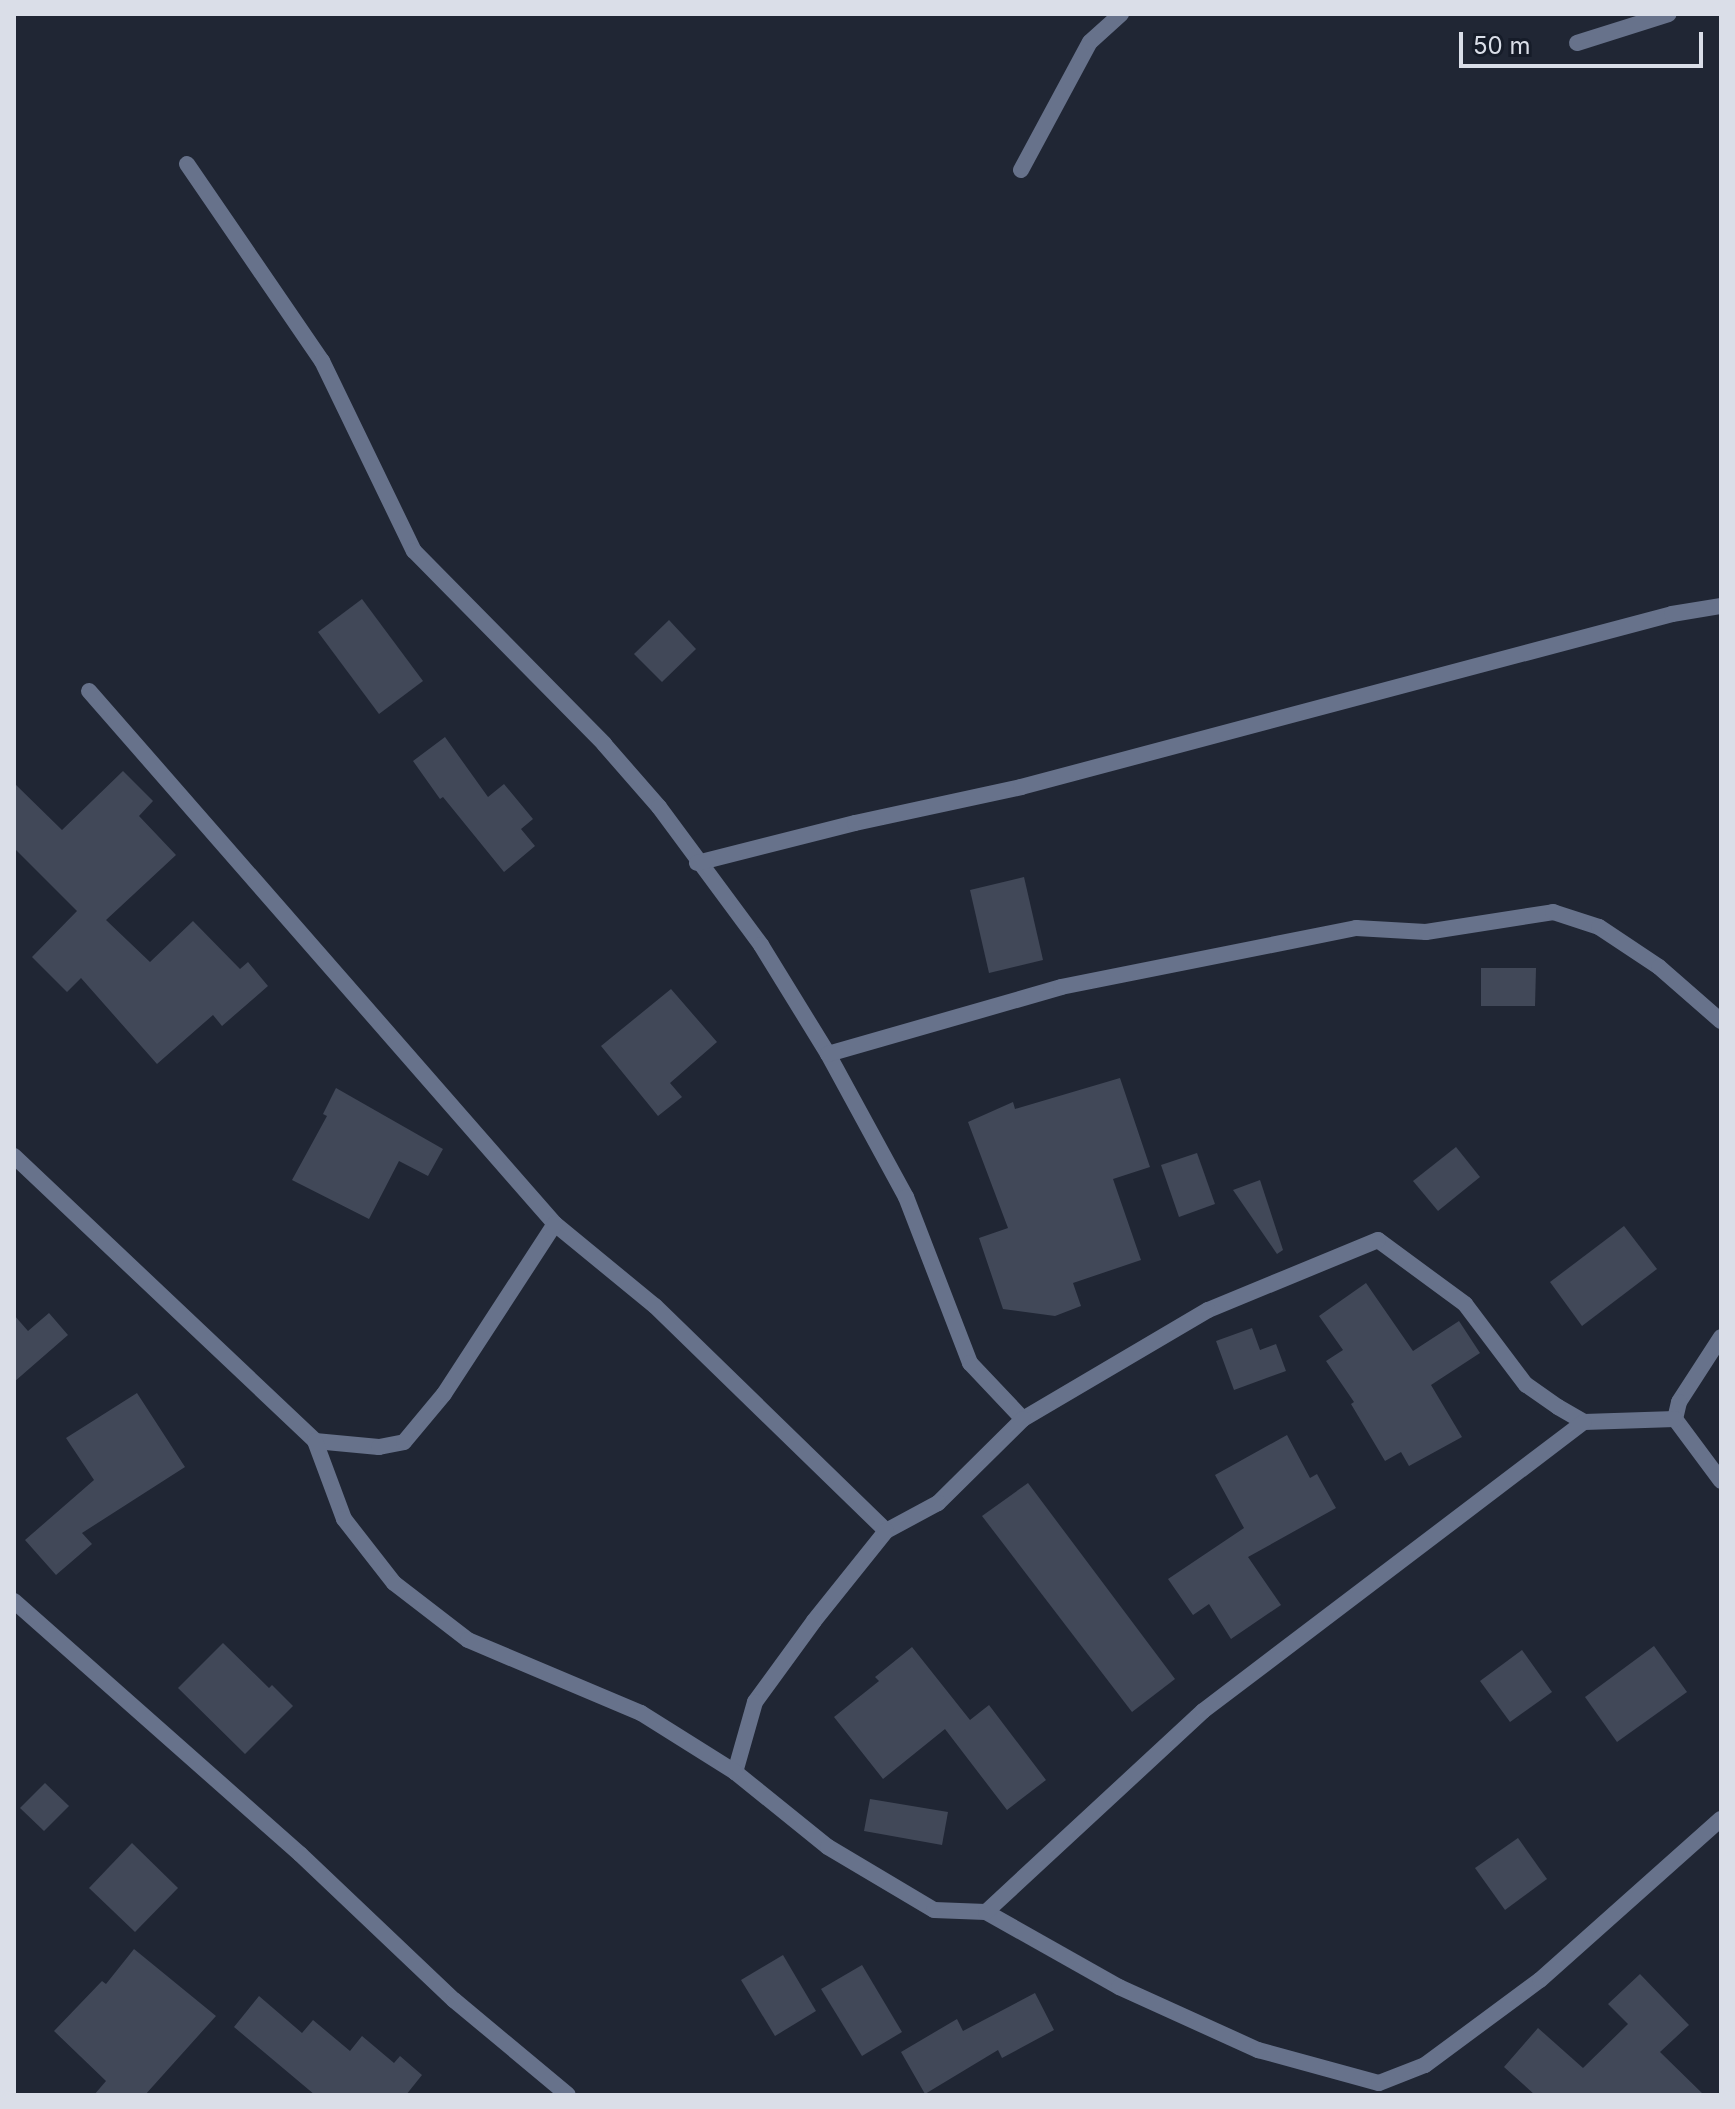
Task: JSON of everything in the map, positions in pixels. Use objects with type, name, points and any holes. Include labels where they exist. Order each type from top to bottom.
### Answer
[{"type":"street","points":[[1021,170],[1090,42],[1121,14]]},
{"type":"street","points":[[1577,43],[1669,14]]},
{"type":"street","points":[[187,164],[322,361],[414,551],[604,744],[659,807],[697,863],[761,945],[828,1054],[906,1197],[970,1363],[1023,1419]]},
{"type":"street","points":[[697,863],[855,823],[1021,787],[1672,614],[1721,606]]},
{"type":"street","points":[[89,691],[555,1224],[655,1306],[886,1531]]},
{"type":"street","points":[[828,1054],[1061,987],[1356,928],[1426,932],[1553,912],[1599,927],[1659,967],[1721,1021]]},
{"type":"street","points":[[14,1156],[315,1441],[344,1519],[394,1583],[468,1640],[641,1713],[735,1772],[828,1847],[934,1910],[986,1912],[1119,1987],[1258,2050],[1379,2083],[1425,2065],[1540,1980],[1721,1819]]},
{"type":"street","points":[[315,1441],[379,1447],[404,1442],[444,1394],[555,1224]]},
{"type":"street","points":[[735,1772],[755,1702],[814,1621],[886,1531],[938,1503],[1023,1419],[1208,1310],[1378,1240],[1465,1304],[1526,1385],[1584,1422],[1675,1419]]},
{"type":"street","points":[[1721,1337],[1679,1402],[1675,1419],[1721,1481]]},
{"type":"street","points":[[986,1912],[1203,1711],[1584,1422]]},
{"type":"street","points":[[14,1601],[300,1854],[454,2000],[568,2095]]},
{"type":"building","points":[[362,599],[423,681],[379,714],[318,632]]},
{"type":"building","points":[[669,620],[696,649],[662,682],[634,654]]},
{"type":"building","points":[[445,737],[488,797],[504,784],[533,819],[521,829],[535,846],[504,872],[443,797],[440,799],[413,761]]},
{"type":"building","points":[[123,771],[153,801],[139,816],[176,855],[106,920],[150,962],[193,921],[240,969],[248,962],[268,986],[222,1026],[213,1015],[157,1064],[81,978],[67,992],[32,957],[77,911],[14,848],[14,783],[62,830]]},
{"type":"building","points":[[1024,877],[1043,960],[989,973],[970,890]]},
{"type":"building","points":[[1481,968],[1536,968],[1535,1006],[1481,1006]]},
{"type":"building","points":[[671,989],[717,1042],[670,1083],[682,1097],[658,1116],[601,1046]]},
{"type":"building","points":[[1120,1078],[1150,1167],[1113,1179],[1141,1260],[1073,1283],[1081,1306],[1055,1316],[1003,1309],[979,1238],[1008,1228],[968,1122],[1013,1102],[1015,1109]]},
{"type":"building","points":[[336,1088],[443,1149],[428,1176],[399,1161],[369,1219],[292,1180],[327,1116],[323,1114]]},
{"type":"building","points":[[1456,1147],[1480,1177],[1438,1211],[1413,1181]]},
{"type":"building","points":[[1197,1153],[1215,1204],[1179,1217],[1161,1165]]},
{"type":"building","points":[[1260,1180],[1283,1250],[1277,1254],[1233,1190]]},
{"type":"building","points":[[1624,1226],[1657,1269],[1582,1326],[1550,1282]]},
{"type":"building","points":[[1366,1283],[1413,1351],[1459,1321],[1480,1353],[1431,1385],[1462,1437],[1409,1466],[1401,1452],[1385,1461],[1351,1404],[1354,1402],[1326,1361],[1343,1350],[1319,1316]]},
{"type":"building","points":[[49,1313],[68,1335],[14,1382],[14,1315],[28,1331]]},
{"type":"building","points":[[1252,1328],[1260,1350],[1276,1344],[1286,1371],[1234,1390],[1216,1341]]},
{"type":"building","points":[[137,1393],[185,1467],[82,1533],[92,1544],[56,1575],[25,1540],[94,1480],[66,1438]]},
{"type":"building","points":[[1287,1435],[1310,1478],[1317,1474],[1336,1508],[1248,1557],[1281,1605],[1231,1639],[1209,1604],[1193,1615],[1168,1579],[1244,1528],[1215,1475]]},
{"type":"building","points":[[1028,1483],[1175,1679],[1132,1712],[982,1516]]},
{"type":"building","points":[[223,1643],[269,1688],[272,1685],[293,1706],[245,1754],[178,1688]]},
{"type":"building","points":[[1654,1646],[1687,1692],[1617,1742],[1585,1697]]},
{"type":"building","points":[[912,1647],[970,1720],[989,1705],[1046,1780],[1007,1810],[945,1729],[883,1779],[834,1717],[879,1681],[875,1677]]},
{"type":"building","points":[[1522,1650],[1552,1692],[1510,1722],[1480,1681]]},
{"type":"building","points":[[45,1783],[69,1806],[44,1831],[20,1808]]},
{"type":"building","points":[[870,1799],[948,1812],[942,1845],[864,1831]]},
{"type":"building","points":[[1518,1838],[1547,1879],[1505,1910],[1475,1868]]},
{"type":"building","points":[[132,1843],[178,1888],[135,1932],[89,1888]]},
{"type":"building","points":[[134,1949],[216,2016],[145,2095],[94,2095],[106,2081],[54,2031],[102,1981],[106,1984]]},
{"type":"building","points":[[783,1955],[816,2011],[775,2036],[741,1980]]},
{"type":"building","points":[[862,1965],[902,2032],[862,2056],[821,1989]]},
{"type":"building","points":[[1640,1974],[1689,2025],[1660,2052],[1704,2095],[1535,2095],[1504,2067],[1538,2028],[1583,2068],[1628,2024],[1608,2004]]},
{"type":"building","points":[[1035,1993],[1054,2030],[1002,2058],[998,2050],[925,2094],[901,2052],[957,2019],[963,2031]]},
{"type":"building","points":[[259,1996],[302,2033],[313,2020],[350,2051],[362,2036],[394,2063],[400,2056],[422,2075],[406,2095],[315,2095],[234,2027]]}]
